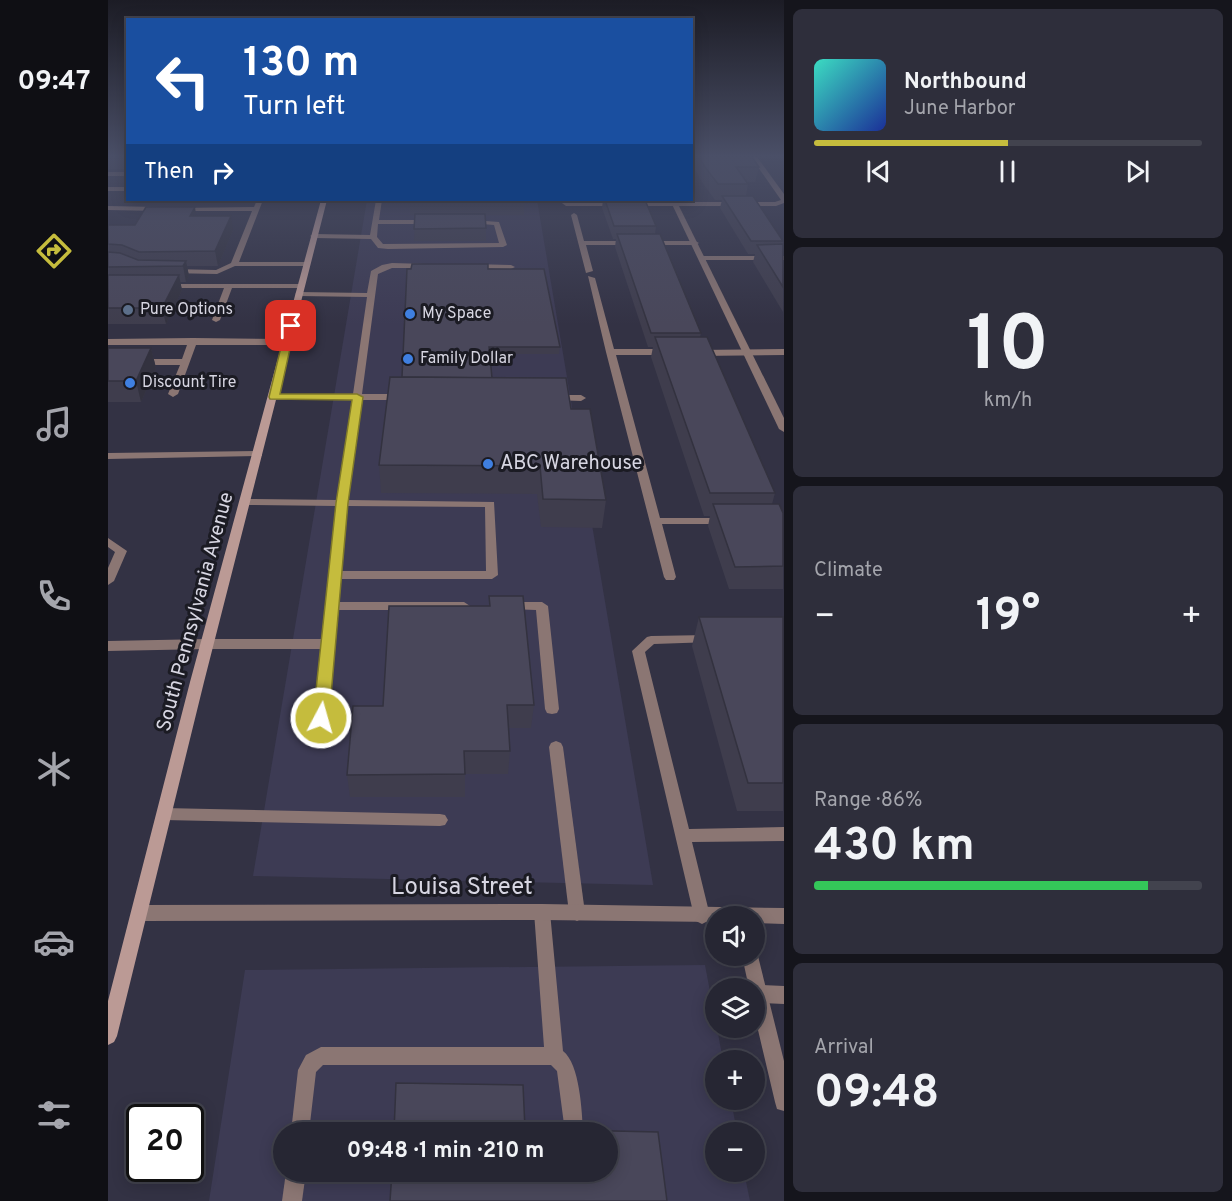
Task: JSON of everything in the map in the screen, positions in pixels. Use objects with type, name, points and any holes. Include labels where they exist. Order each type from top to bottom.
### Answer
[{"type":"main road","name":"South Pennsylvania Avenue","points":[[108,1036],[207,644],[274,397],[286,342],[320,213]]},
{"type":"street","points":[[234,264],[254,213]]},
{"type":"street","points":[[373,237],[377,213]]},
{"type":"street","points":[[680,213],[783,429]]},
{"type":"street","points":[[574,215],[669,577]]},
{"type":"street","points":[[375,222],[434,222]]},
{"type":"street","points":[[314,236],[373,237],[381,246],[388,247],[503,245],[497,223],[458,222]]},
{"type":"street","points":[[581,243],[695,243]]},
{"type":"street","points":[[702,258],[783,258]]},
{"type":"street","points":[[163,271],[217,272],[234,264],[307,264]]},
{"type":"street","points":[[321,718],[342,503],[374,273],[378,268],[390,266],[434,266]]},
{"type":"street","points":[[467,266],[511,267]]},
{"type":"street","points":[[163,286],[229,286],[370,295]]},
{"type":"street","points":[[216,320],[229,286]]},
{"type":"street","points":[[173,394],[193,341]]},
{"type":"street","points":[[108,342],[286,342]]},
{"type":"street","points":[[610,352],[678,352]]},
{"type":"street","points":[[690,353],[783,352]]},
{"type":"street","points":[[108,362],[185,362]]},
{"type":"street","points":[[274,397],[416,397]]},
{"type":"street","points":[[546,398],[581,398]]},
{"type":"street","points":[[108,456],[258,454]]},
{"type":"street","points":[[245,502],[490,504],[492,575],[336,575]]},
{"type":"street","points":[[655,521],[737,521]]},
{"type":"street","points":[[108,542],[121,551],[108,581]]},
{"type":"street","points":[[333,606],[472,606]]},
{"type":"street","points":[[496,606],[542,606],[552,709]]},
{"type":"street","points":[[702,916],[638,651],[651,640],[727,639]]},
{"type":"street","points":[[108,646],[329,644]]},
{"type":"street","points":[[556,747],[577,913]]},
{"type":"street","points":[[164,814],[440,820]]},
{"type":"street","points":[[682,836],[783,834]]},
{"type":"street","points":[[542,912],[554,1056]]},
{"type":"street","name":"Louisa Street","points":[[140,914],[542,912],[702,916]]},
{"type":"street","name":"Louisa Street","points":[[765,916],[783,916]]},
{"type":"street","points":[[765,994],[783,995]]},
{"type":"street","points":[[765,1017],[783,1102]]},
{"type":"street","points":[[301,1122],[307,1070],[312,1061],[321,1056],[554,1056],[562,1062],[566,1071],[573,1122]]},
{"type":"street","points":[[292,1201],[295,1182]]},
{"type":"shaded area","points":[[365,213],[539,213],[653,885],[253,876]]},
{"type":"shaded area","points":[[705,965],[707,978],[705,978],[705,1038],[719,1038],[721,1050],[705,1050],[705,1110],[733,1110],[735,1122],[705,1122],[705,1182],[746,1182],[750,1201],[209,1201],[245,970]]},
{"type":"building","points":[[142,213],[231,216],[215,251],[139,252],[122,245],[108,244],[108,225],[135,225]]},
{"type":"building","points":[[610,213],[651,213],[656,226],[614,226]]},
{"type":"building","points":[[733,213],[764,213],[783,241],[751,241]]},
{"type":"building","points":[[415,214],[485,214],[486,228],[414,229]]},
{"type":"building","points":[[617,234],[660,234],[701,333],[651,333]]},
{"type":"building","points":[[783,244],[783,287],[757,245]]},
{"type":"building","points":[[108,252],[120,253],[138,260],[186,261],[183,266],[108,267]]},
{"type":"building","points":[[412,264],[488,264],[488,269],[544,269],[560,347],[489,347],[492,378],[402,377],[407,269],[411,269]]},
{"type":"building","points":[[108,275],[179,275],[162,308],[108,308]]},
{"type":"building","points":[[655,337],[707,337],[775,493],[710,493]]},
{"type":"building","points":[[108,348],[151,348],[136,381],[108,381]]},
{"type":"building","name":"ABC Warehouse","points":[[390,377],[566,378],[571,409],[590,409],[606,500],[543,499],[540,466],[379,465]]},
{"type":"building","points":[[713,504],[779,504],[783,513],[783,566],[735,567]]},
{"type":"building","points":[[489,596],[523,596],[534,705],[507,705],[510,751],[464,751],[465,774],[347,775],[353,706],[383,706],[389,606],[490,606]]},
{"type":"building","points":[[699,617],[783,617],[783,783],[748,783]]},
{"type":"building","points":[[396,1083],[523,1085],[525,1122],[394,1122]]},
{"type":"building","points":[[618,1131],[658,1132],[667,1201],[390,1201],[391,1182],[618,1182]]},
{"type":"place","name":"Pure Options","points":[[128,310]]},
{"type":"place","name":"My Space","points":[[410,314]]},
{"type":"place","name":"Family Dollar","points":[[408,359]]},
{"type":"place","name":"Discount Tire","points":[[130,383]]},
{"type":"place","name":"ABC Warehouse","points":[[488,464]]},
{"type":"route","points":[[291,326],[274,397],[357,397],[342,503],[321,718]]}]
